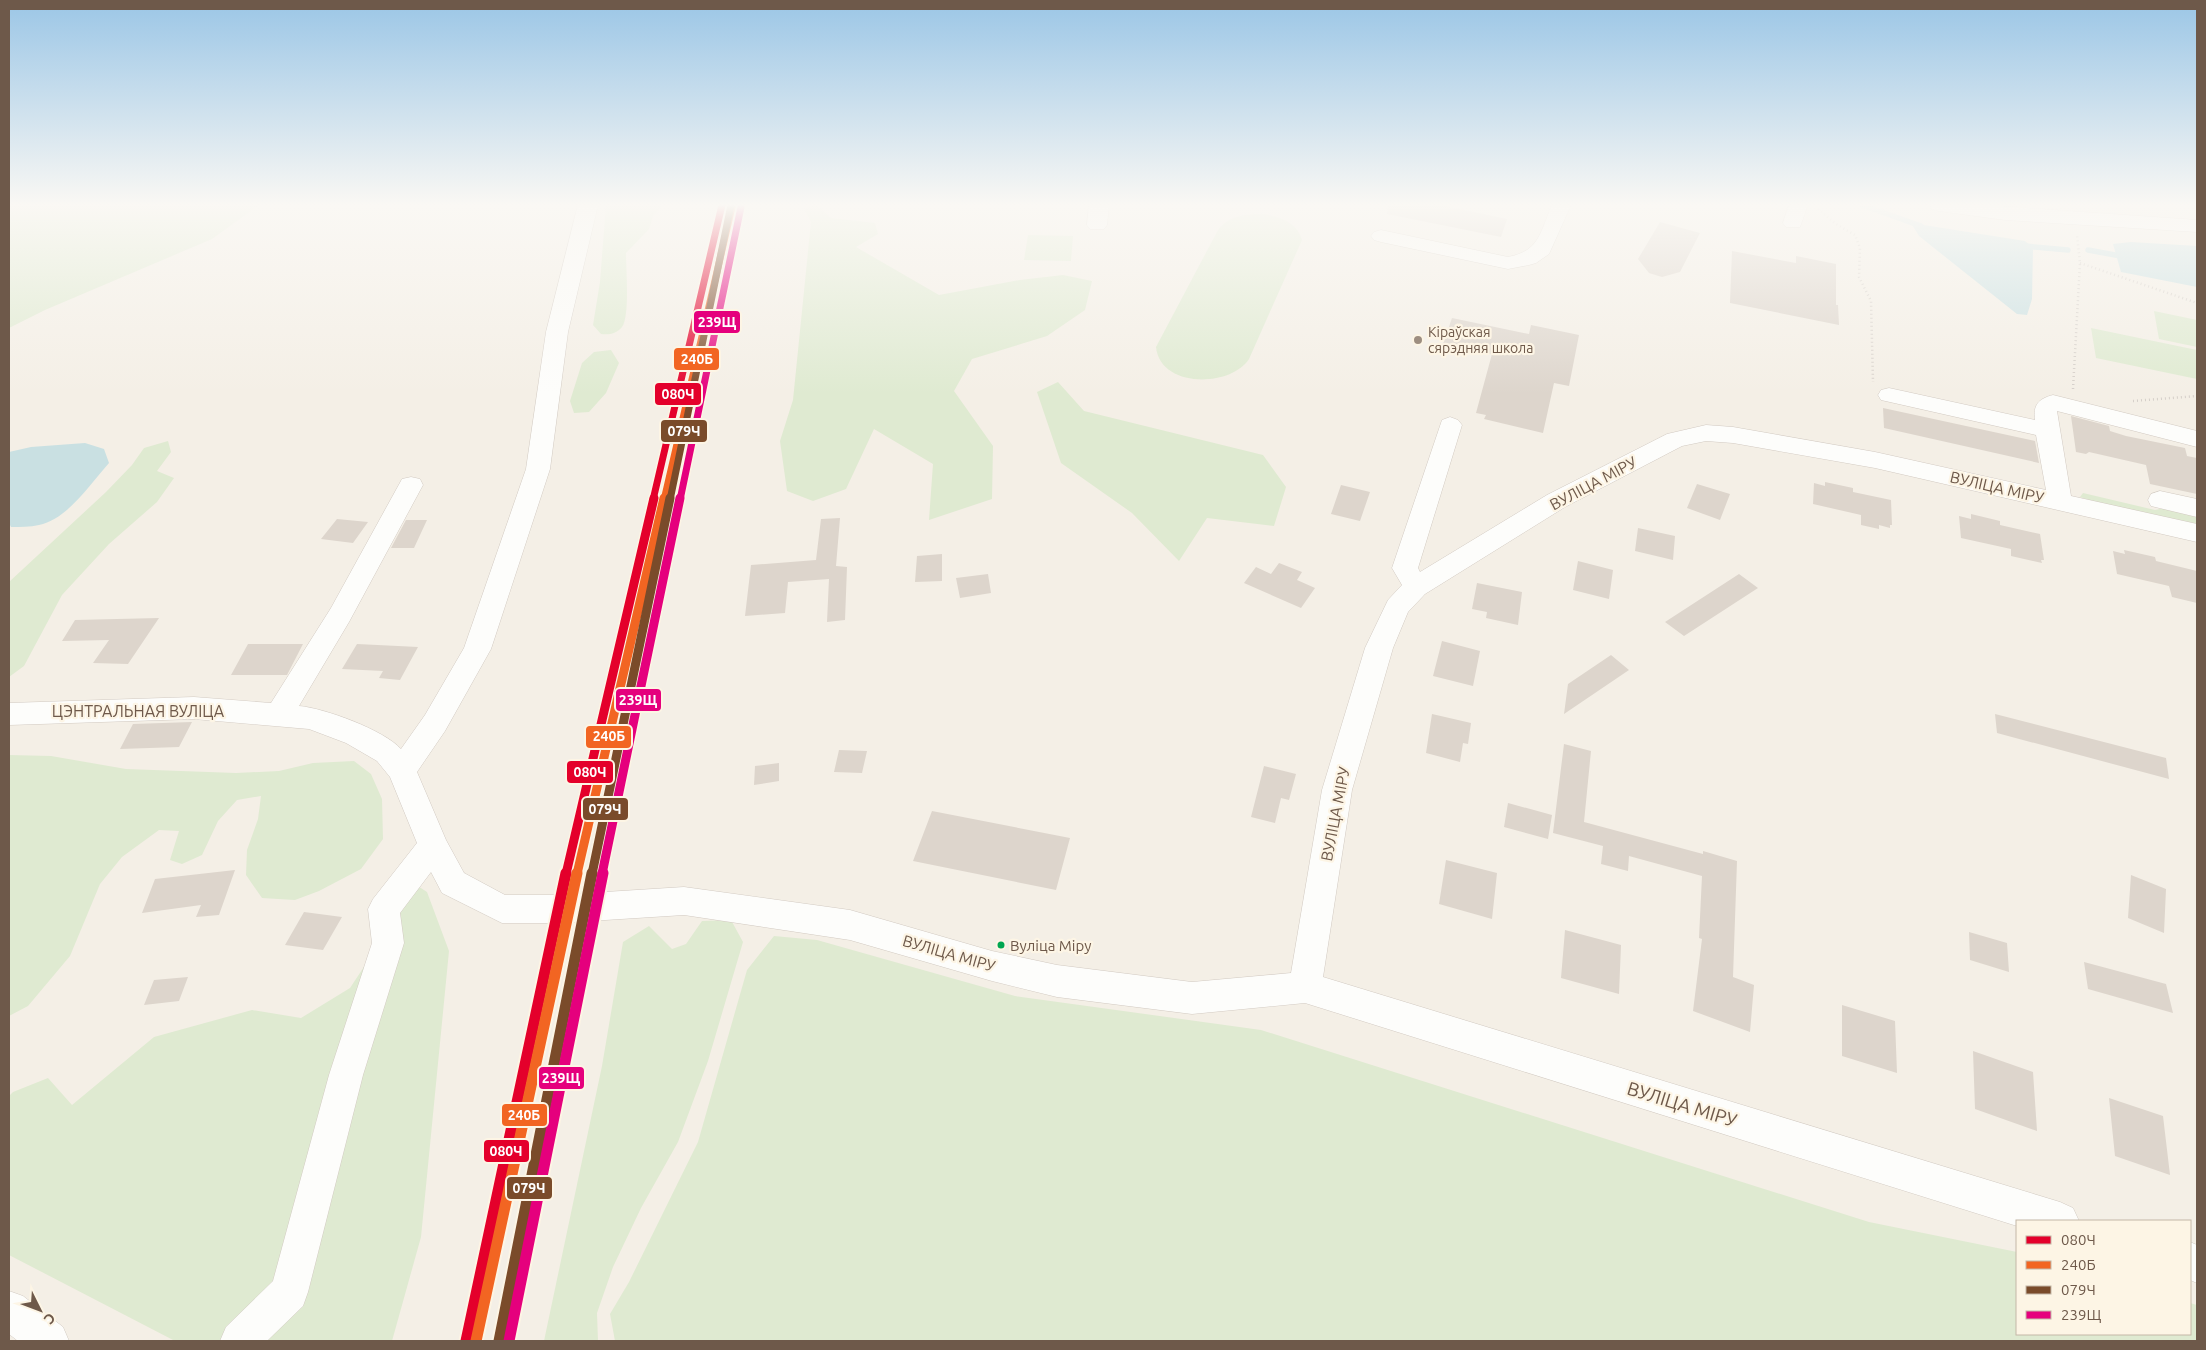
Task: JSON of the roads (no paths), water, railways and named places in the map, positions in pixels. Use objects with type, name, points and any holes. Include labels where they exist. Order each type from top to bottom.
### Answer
[{"type":"street","points":[[402,770],[435,723],[477,649],[538,470],[557,332],[573,268]]},
{"type":"street","points":[[1889,395],[2047,430]]},
{"type":"street","points":[[2060,501],[2047,430],[2045,408],[2053,402],[2197,439]]},
{"type":"street","points":[[1416,587],[1405,568],[1450,425]]},
{"type":"street","name":"ВУЛІЦА МІРУ","points":[[1304,987],[1336,790],[1379,648],[1397,607],[1416,587],[1556,501],[1675,440],[1706,433],[1733,435],[1875,460],[2197,533]]},
{"type":"street","points":[[278,716],[340,615],[410,485]]},
{"type":"street","points":[[2160,500],[2197,508]]},
{"type":"street","name":"ЦЭНТРАЛЬНАЯ ВУЛІЦА","points":[[9,714],[194,708],[311,718],[356,735],[387,753],[402,770]]},
{"type":"street","name":"ВУЛІЦА МІРУ","points":[[402,770],[433,846],[453,883],[502,908],[558,909],[684,901],[850,924],[992,966],[1057,981],[1192,998],[1304,987],[2057,1220]]},
{"type":"street","points":[[240,1341],[289,1292],[346,1075],[388,943],[384,909],[433,846]]},
{"type":"street","points":[[9,1310],[49,1341]]},
{"type":"water","points":[[1959,268],[2033,268],[2032,299],[2027,315],[2017,314]]},
{"type":"water","points":[[2120,268],[2197,268],[2197,287],[2121,272]]},
{"type":"water","points":[[85,443],[104,449],[109,463],[78,500],[60,516],[50,521],[36,526],[11,527],[9,523],[9,452],[31,447]]},
{"type":"place","name":"Кіраўская сярэдняя школа","points":[[1418,340]]},
{"type":"place","name":"Вуліца Міру","points":[[1001,945]]}]
